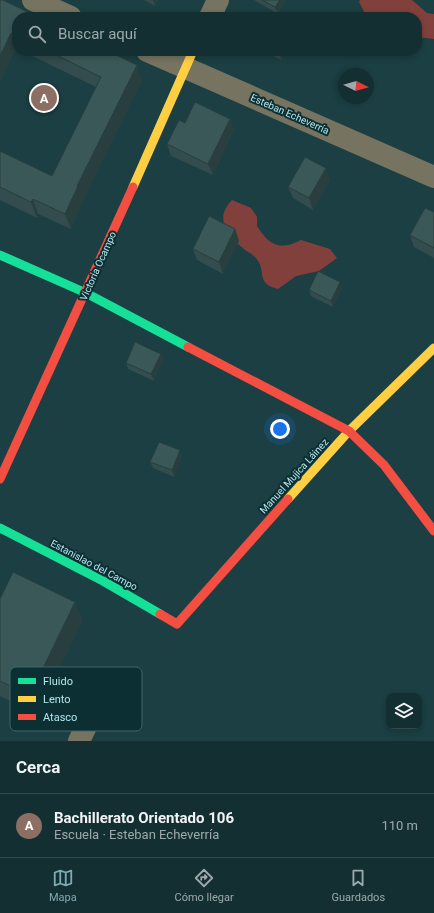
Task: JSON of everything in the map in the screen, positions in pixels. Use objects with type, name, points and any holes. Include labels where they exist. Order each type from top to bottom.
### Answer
[{"type":"street","points":[[33,0],[60,12]]},
{"type":"street","points":[[212,12],[218,0]]},
{"type":"street","name":"Esteban Echeverría","points":[[170,56],[189,60],[434,177]]},
{"type":"street","name":"Victoria Ocampo","points":[[0,480],[86,293],[189,60]]},
{"type":"street","points":[[0,255],[86,293],[349,431],[367,446],[382,462],[434,531]]},
{"type":"street","name":"Manuel Mujica Láinez","points":[[177,624],[349,431],[434,348]]},
{"type":"street","name":"Estanislao del Campo","points":[[0,528],[103,581],[177,624]]},
{"type":"street","points":[[79,741],[84,731]]},
{"type":"shaded area","points":[[360,0],[412,0],[427,13],[434,14],[434,39],[422,38],[422,12],[364,12],[359,2]]},
{"type":"shaded area","points":[[232,200],[251,208],[257,217],[257,226],[261,233],[270,242],[287,245],[301,240],[330,249],[337,258],[319,271],[296,276],[278,289],[271,286],[266,283],[262,276],[259,262],[233,239],[225,227],[223,221],[224,214],[226,207]]},
{"type":"building","points":[[0,0],[3,0],[28,12],[12,12],[12,34],[0,56]]},
{"type":"building","points":[[262,0],[280,0],[275,7]]},
{"type":"building","points":[[58,56],[118,56],[137,65],[77,186],[65,214],[33,199],[31,202],[0,187],[0,151],[52,176],[101,77]]},
{"type":"building","points":[[195,102],[230,119],[208,164],[167,144],[179,120],[185,123]]},
{"type":"building","points":[[305,157],[326,168],[309,198],[288,187]]},
{"type":"building","points":[[425,208],[434,212],[434,248],[410,235]]},
{"type":"building","points":[[209,216],[235,229],[219,262],[193,249]]},
{"type":"building","points":[[318,271],[340,282],[331,301],[309,290]]},
{"type":"building","points":[[135,342],[161,354],[151,374],[126,363]]},
{"type":"building","points":[[159,442],[180,450],[172,470],[150,462]]},
{"type":"building","points":[[13,572],[75,602],[44,667],[10,667],[10,686],[0,681],[0,599]]},
{"type":"traffic: fast","points":[[0,255],[86,293],[188,347]]},
{"type":"traffic: fast","points":[[0,528],[103,581],[160,614]]},
{"type":"traffic: slow","points":[[133,187],[191,56]]},
{"type":"traffic: slow","points":[[288,499],[349,431],[434,348]]},
{"type":"traffic: jam","points":[[0,479],[133,187]]},
{"type":"traffic: jam","points":[[188,347],[349,431],[384,465],[434,531]]},
{"type":"traffic: jam","points":[[160,614],[177,624],[288,499]]},
{"type":"place","name":"Bachillerato Orientado 106","points":[[44,98]]}]
